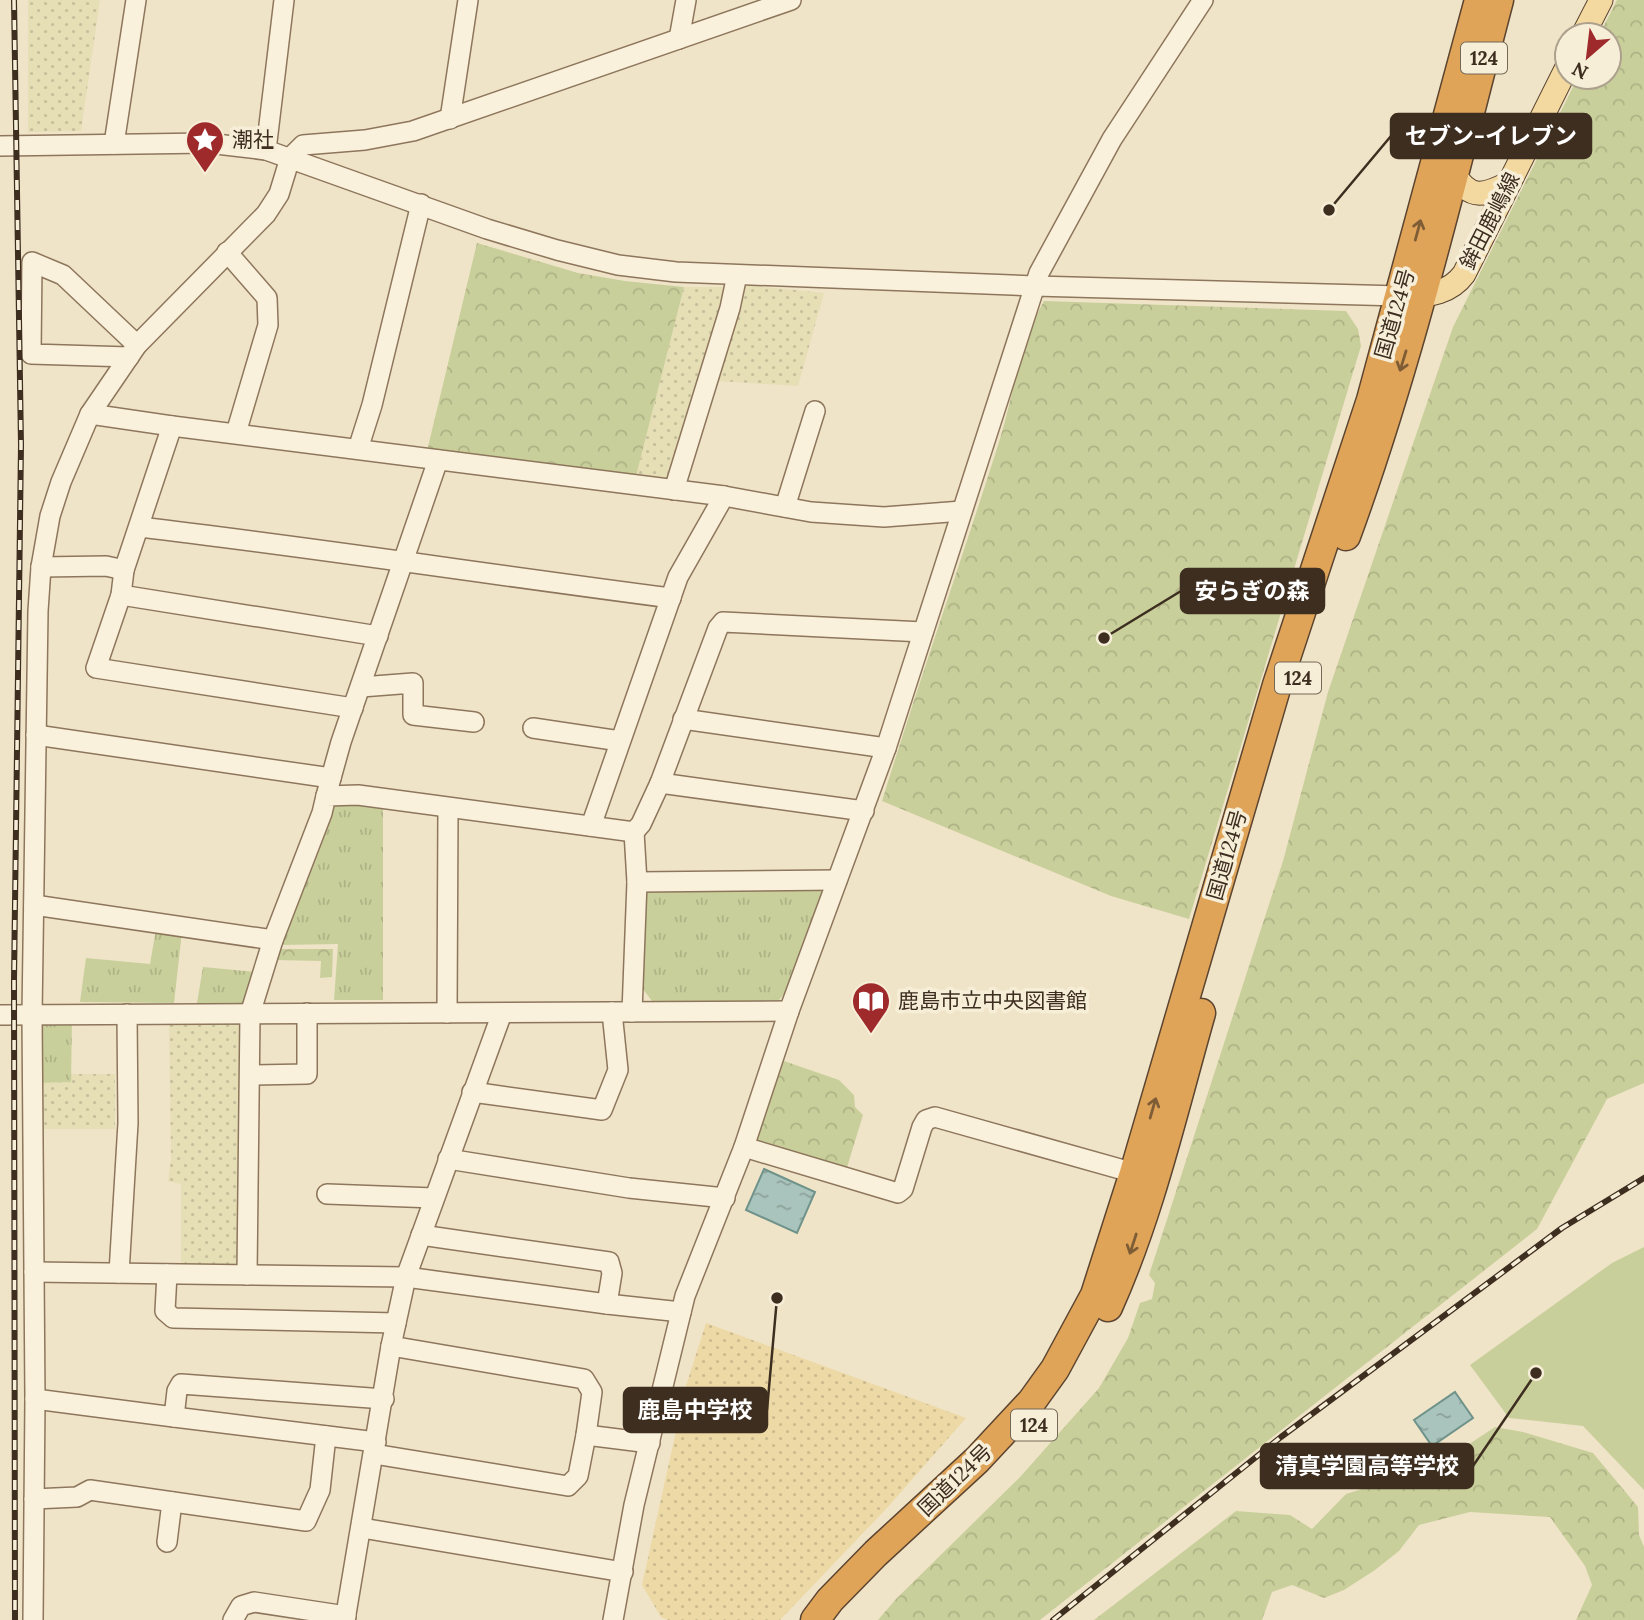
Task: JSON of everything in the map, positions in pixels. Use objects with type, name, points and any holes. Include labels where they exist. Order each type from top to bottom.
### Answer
[{"type":"highway","name":"国道124号","points":[[1411,296],[1479,0]]},
{"type":"highway","name":"国道124号","points":[[838,1620],[887,1565],[1023,1438],[1070,1378],[1101,1322],[1125,1268],[1144,1176],[1277,685],[1359,438],[1454,174],[1499,0]]},
{"type":"highway","name":"国道124号","points":[[815,1620],[876,1553],[1003,1434],[1040,1390],[1055,1369],[1095,1295],[1144,1176]]},
{"type":"main road","points":[[1590,21],[1601,0]]},
{"type":"main road","name":"鉾田鹿嶋線","points":[[1411,296],[1445,290],[1458,281],[1555,91]]},
{"type":"main road","points":[[1454,174],[1462,187],[1471,192],[1492,192],[1509,183]]},
{"type":"street","points":[[114,144],[136,0]]},
{"type":"street","points":[[266,150],[284,0]]},
{"type":"street","points":[[450,119],[468,0]]},
{"type":"street","points":[[679,40],[686,0]]},
{"type":"street","points":[[33,1620],[36,1399],[32,1014],[41,567],[54,505],[90,414],[133,351],[266,214],[279,194],[290,158],[303,145],[394,136],[679,40],[768,5],[791,0]]},
{"type":"street","points":[[613,1620],[634,1506],[685,1296],[744,1147],[789,1011],[887,748],[1039,273],[1112,139],[1203,0]]},
{"type":"street","points":[[0,146],[208,143],[266,150],[487,229],[618,265],[676,272],[1035,286],[1411,296]]},
{"type":"street","points":[[358,449],[372,405],[421,204]]},
{"type":"street","points":[[228,252],[267,298],[268,325],[236,433]]},
{"type":"street","points":[[33,262],[63,275],[133,351],[31,355],[33,262]]},
{"type":"street","points":[[674,490],[730,308],[737,275]]},
{"type":"street","points":[[785,507],[815,411]]},
{"type":"street","points":[[90,414],[724,496],[811,512],[884,517],[962,511]]},
{"type":"street","points":[[172,426],[124,570],[121,595],[96,668],[353,708]]},
{"type":"street","points":[[247,1275],[250,1014],[273,940],[319,820],[353,708],[438,460]]},
{"type":"street","points":[[591,826],[678,576],[724,496]]},
{"type":"street","points":[[139,527],[671,598]]},
{"type":"street","points":[[41,567],[106,566],[124,570]]},
{"type":"street","points":[[121,595],[378,636]]},
{"type":"street","points":[[472,1092],[602,1110],[618,1070],[637,882],[634,832],[641,824],[660,783],[718,628],[723,622],[923,632]]},
{"type":"street","points":[[361,687],[413,682],[413,715],[474,722]]},
{"type":"street","points":[[683,719],[887,748]]},
{"type":"street","points":[[533,728],[620,741]]},
{"type":"street","points":[[36,735],[328,787],[358,795],[634,832]]},
{"type":"street","points":[[660,783],[864,811]]},
{"type":"street","points":[[447,809],[447,1013]]},
{"type":"street","points":[[637,882],[836,880]]},
{"type":"street","points":[[34,905],[273,940]]},
{"type":"street","points":[[0,1015],[789,1011]]},
{"type":"street","points":[[250,1075],[307,1074],[307,1013]]},
{"type":"street","points":[[233,1620],[241,1606],[254,1602],[345,1618],[391,1346],[406,1277],[502,1013]]},
{"type":"street","points":[[119,1273],[128,1123],[127,1014]]},
{"type":"street","points":[[744,1147],[898,1193],[903,1189],[922,1127],[926,1119],[935,1117],[1144,1176]]},
{"type":"street","points":[[448,1159],[629,1188],[725,1198]]},
{"type":"street","points":[[327,1194],[433,1198]]},
{"type":"street","points":[[421,1235],[609,1262],[612,1273],[607,1304]]},
{"type":"street","points":[[34,1272],[406,1277],[681,1312]]},
{"type":"street","points":[[167,1274],[166,1311],[173,1318],[396,1323]]},
{"type":"street","points":[[36,1399],[326,1436],[568,1486],[578,1476],[592,1392],[584,1379],[391,1346]]},
{"type":"street","points":[[174,1417],[180,1384],[384,1399]]},
{"type":"street","points":[[586,1434],[650,1443]]},
{"type":"street","points":[[34,1499],[77,1497],[90,1490],[306,1521],[320,1490],[326,1436]]},
{"type":"street","points":[[167,1542],[172,1502]]},
{"type":"street","points":[[362,1528],[623,1572]]},
{"type":"shaded area","points":[[28,0],[100,0],[81,131],[28,132]]},
{"type":"shaded area","points":[[746,285],[824,293],[798,386],[718,381]]},
{"type":"shaded area","points":[[684,287],[727,287],[672,479],[635,480]]},
{"type":"shaded area","points":[[234,1019],[241,1026],[243,1269],[181,1268],[181,1184],[168,1181],[171,1159],[169,1020]]},
{"type":"shaded area","points":[[71,1074],[115,1074],[115,1129],[39,1129],[38,1083],[71,1082]]},
{"type":"green space","points":[[1617,0],[1644,0],[1644,1083],[1607,1099],[1537,1229],[1040,1620],[878,1620],[1021,1476],[1099,1388],[1128,1338],[1140,1303],[1152,1299],[1155,1283],[1149,1275],[1283,861],[1328,692],[1453,327],[1571,91],[1623,91],[1623,21],[1606,21]]},
{"type":"green space","points":[[477,243],[578,273],[684,287],[635,480],[426,455]]},
{"type":"green space","points":[[1044,301],[1346,311],[1358,329],[1361,346],[1189,919],[1111,896],[882,801],[999,442],[1022,353]]},
{"type":"green space","points":[[332,802],[383,805],[383,1000],[334,1000],[338,944],[280,945]]},
{"type":"green space","points":[[831,885],[790,987],[779,1000],[713,1004],[652,1001],[642,988],[641,887]]},
{"type":"green space","points":[[156,929],[182,932],[174,1003],[80,1002],[86,958],[150,964]]},
{"type":"green space","points":[[280,949],[333,949],[332,977],[320,978],[321,961],[275,960]]},
{"type":"green space","points":[[203,967],[256,972],[248,1007],[197,1003]]},
{"type":"green space","points":[[72,1019],[71,1082],[38,1083],[37,1023]]},
{"type":"green space","points":[[781,1060],[839,1080],[854,1095],[855,1107],[863,1115],[845,1174],[754,1147]]},
{"type":"green space","points":[[1644,1247],[1644,1490],[1583,1426],[1509,1418],[1470,1365],[1612,1263]]},
{"type":"green space","points":[[1495,1427],[1523,1432],[1593,1453],[1638,1507],[1639,1535],[1644,1547],[1644,1620],[1576,1620],[1592,1585],[1585,1566],[1550,1517],[1470,1512],[1419,1525],[1399,1551],[1344,1590],[1324,1598],[1292,1585],[1272,1592],[1262,1620],[1094,1620],[1236,1511],[1290,1515],[1312,1529],[1346,1494],[1394,1479],[1424,1474]]},
{"type":"sand","points":[[706,1323],[966,1418],[887,1508],[780,1620],[668,1620],[661,1617],[642,1585],[686,1386]]},
{"type":"water","points":[[764,1169],[815,1192],[797,1233],[746,1210]]},
{"type":"water","points":[[1455,1392],[1473,1418],[1432,1446],[1414,1420]]},
{"type":"railway","points":[[14,0],[21,445],[14,980],[15,1620]]},
{"type":"railway","points":[[1053,1620],[1281,1437],[1562,1228],[1644,1178]]},
{"type":"place","name":"潮社","points":[[205,174]]},
{"type":"place","name":"セブン-イレブン","points":[[1329,210]]},
{"type":"place","name":"安らぎの森","points":[[1104,638]]},
{"type":"place","name":"鹿島市立中央図書館","points":[[871,1035]]},
{"type":"place","name":"鹿島中学校","points":[[777,1298]]},
{"type":"place","name":"清真学園高等学校","points":[[1536,1373]]}]
